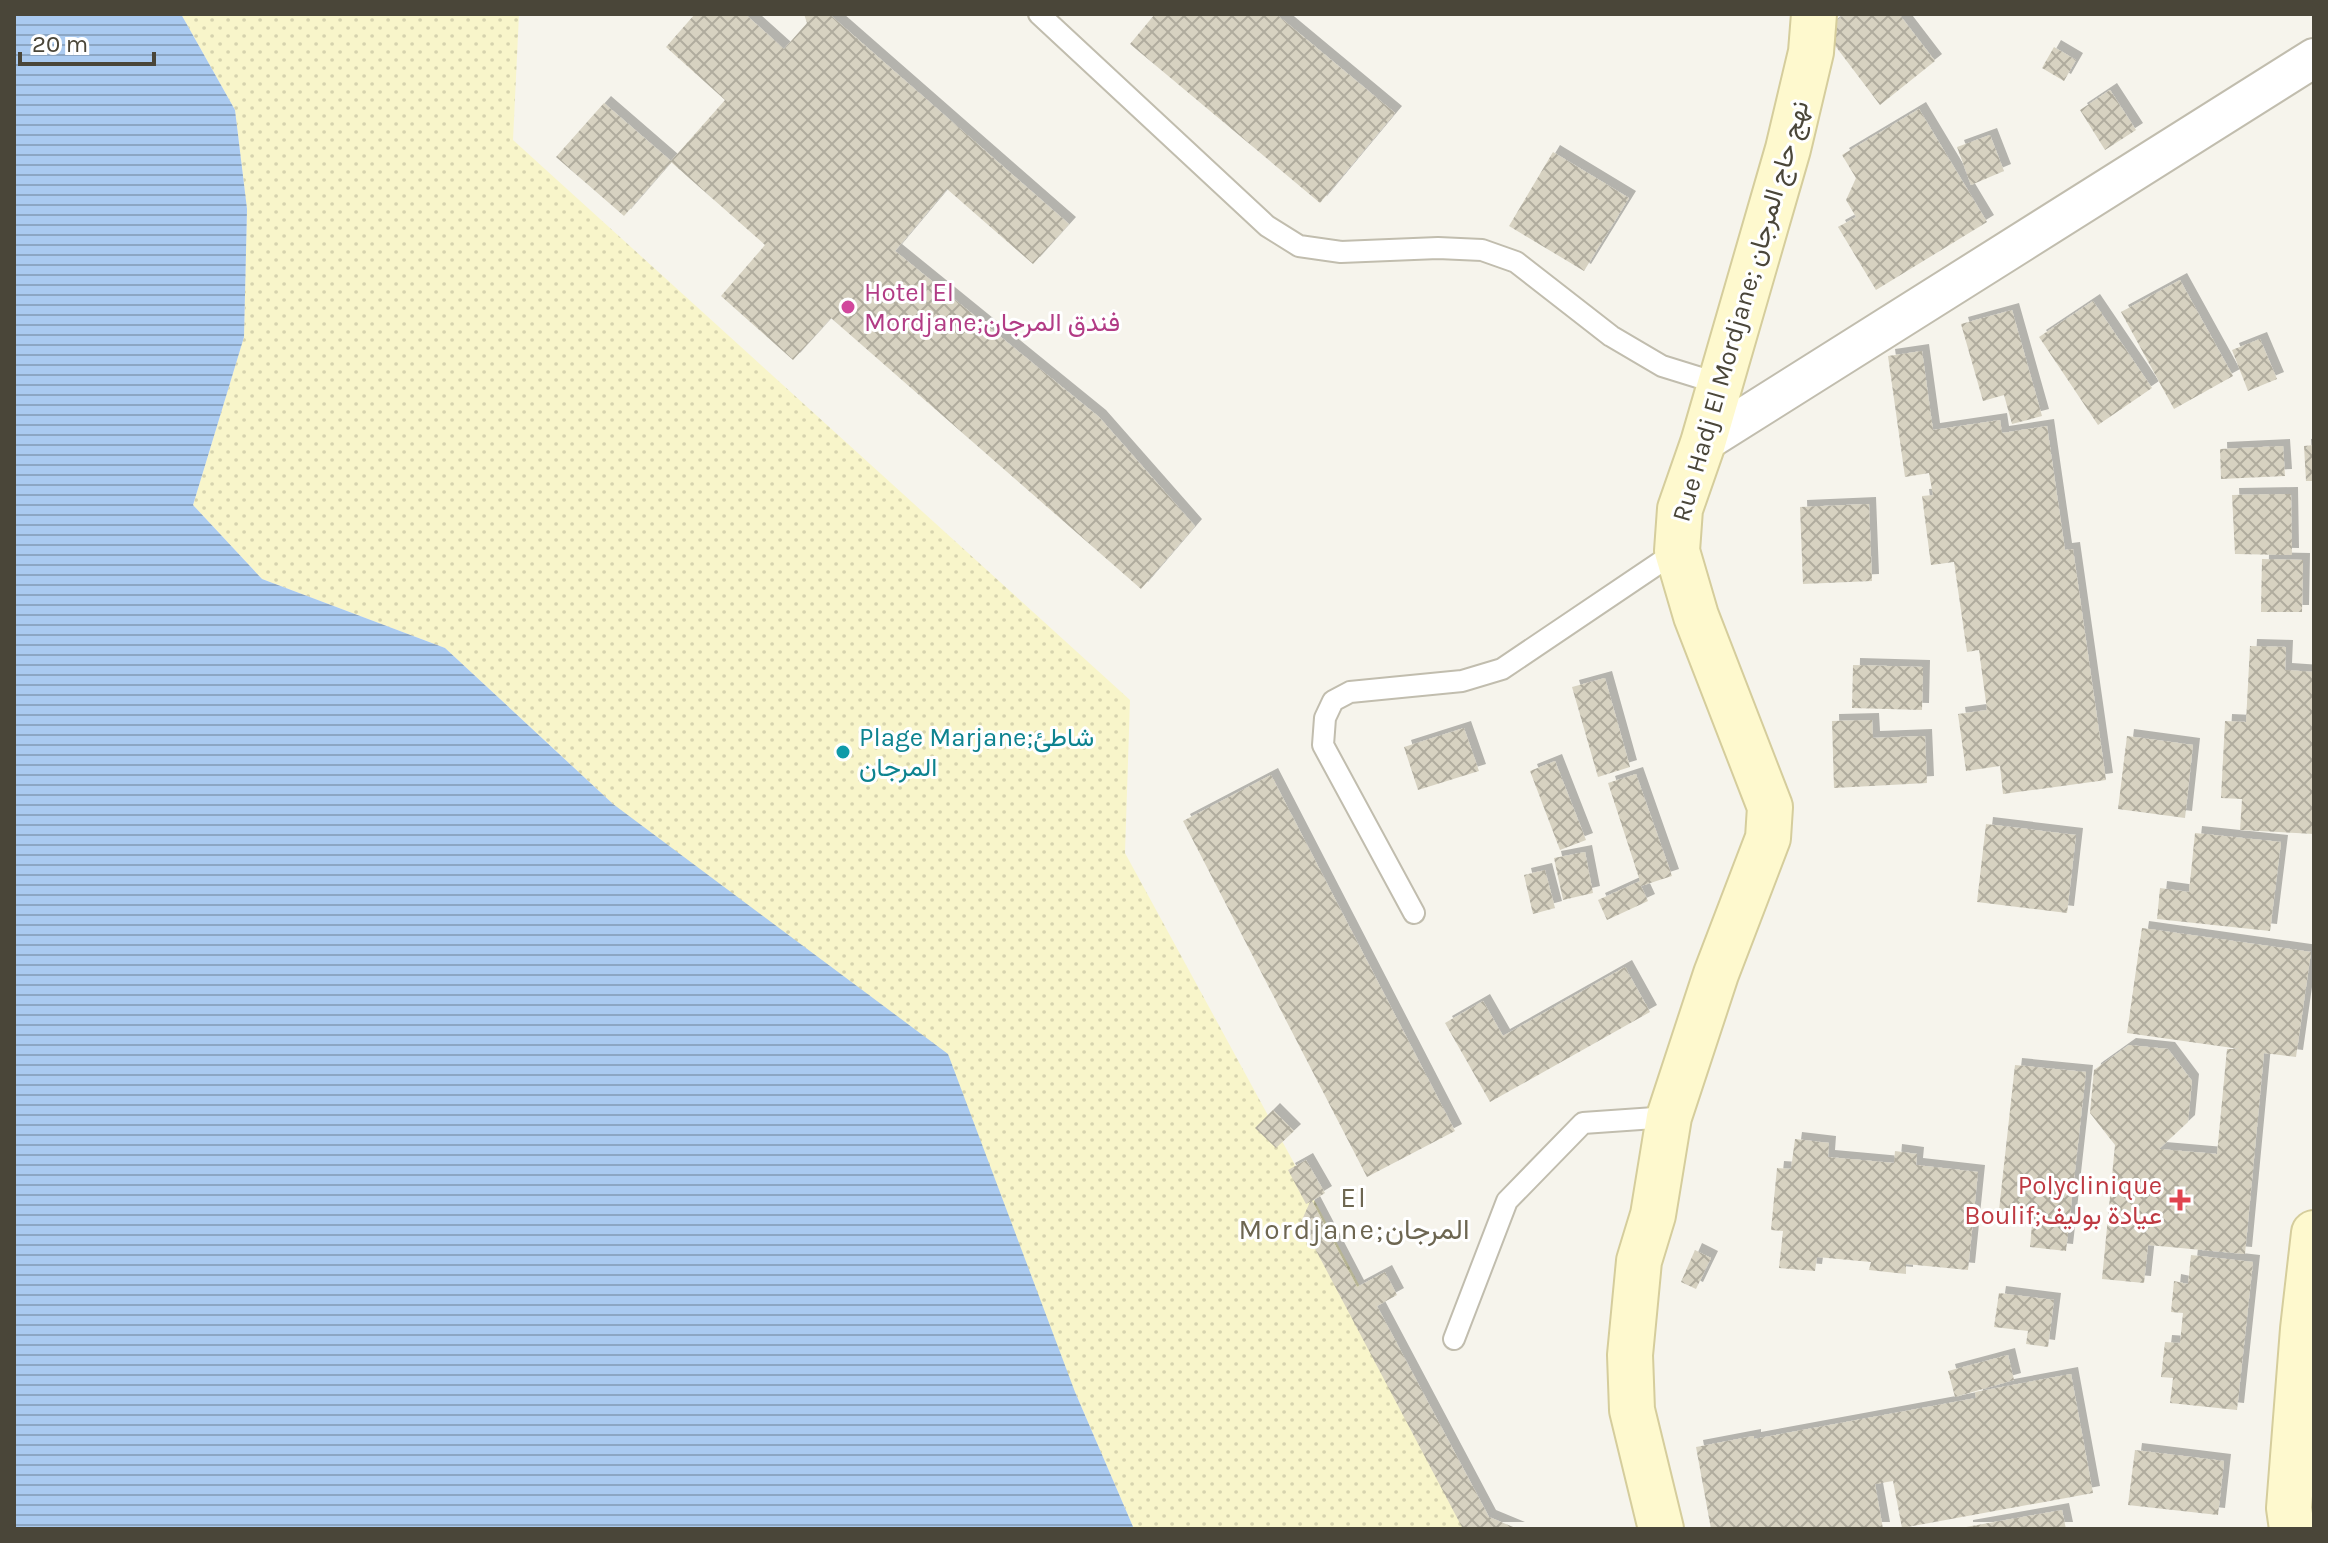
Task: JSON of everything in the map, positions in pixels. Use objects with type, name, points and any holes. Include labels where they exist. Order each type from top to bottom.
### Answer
[{"type":"street","name":"Rue Hadj El Mordjane; نهج حاج المرجان","points":[[1661,1529],[1632,1410],[1630,1355],[1639,1261],[1653,1215],[1669,1117],[1716,974],[1768,838],[1770,807],[1696,616],[1677,551],[1680,509],[1703,443],[1788,149],[1811,52],[1814,14]]},
{"type":"street","points":[[1703,443],[2314,58]]},
{"type":"street","points":[[2298,1519],[2303,1329],[2312,1278],[2314,1233]]},
{"type":"lane","points":[[1039,14],[1267,226],[1299,246],[1341,252],[1438,248],[1482,250],[1516,262],[1611,336],[1662,366],[1720,384]]},
{"type":"lane","points":[[1414,913],[1323,745],[1325,718],[1333,701],[1350,692],[1462,681],[1502,669],[1677,551]]},
{"type":"lane","points":[[1454,1339],[1507,1201],[1583,1123],[1669,1117]]},
{"type":"sand","name":"Plage Marjane;شاطئ المرجان","points":[[181,14],[519,14],[513,140],[1130,700],[1125,853],[1318,1207],[1488,1529],[1134,1529],[1075,1392],[613,804],[445,648],[262,579],[193,505],[244,337],[247,209],[235,110]]},
{"type":"water","points":[[14,14],[181,14],[235,110],[247,209],[244,337],[193,505],[262,579],[445,648],[613,804],[948,1054],[1075,1392],[1134,1529],[14,1529]]},
{"type":"building","name":"Hotel El Mordjane;فندق المرجان","points":[[695,14],[745,14],[784,49],[807,23],[804,14],[829,14],[1069,224],[1033,264],[947,189],[895,251],[1099,417],[1195,526],[1141,589],[831,318],[793,360],[721,296],[765,245],[671,162],[624,216],[556,157],[604,103],[671,161],[725,100],[666,47]]},
{"type":"building","points":[[1155,14],[1276,14],[1395,113],[1320,203],[1130,44]]},
{"type":"building","points":[[1845,14],[1899,14],[1935,61],[1880,105],[1824,31]]},
{"type":"building","points":[[2054,47],[2076,60],[2064,81],[2042,68]]},
{"type":"building","points":[[2110,90],[2136,130],[2105,150],[2080,110]]},
{"type":"building","points":[[1919,109],[1987,222],[1876,290],[1838,227],[1856,217],[1846,200],[1856,178],[1842,155]]},
{"type":"building","points":[[1990,135],[2004,171],[1971,185],[1957,147]]},
{"type":"building","points":[[1553,152],[1629,198],[1584,271],[1509,226]]},
{"type":"building","points":[[2180,280],[2233,376],[2174,409],[2121,312]]},
{"type":"building","points":[[2093,301],[2152,388],[2098,425],[2039,337]]},
{"type":"building","points":[[2012,310],[2042,416],[2012,424],[2004,395],[1983,401],[1961,324]]},
{"type":"building","points":[[2260,339],[2277,379],[2248,391],[2232,350]]},
{"type":"building","points":[[1922,351],[1933,430],[2000,420],[2002,433],[2047,426],[2065,550],[2073,549],[2106,780],[2003,794],[2000,766],[1966,771],[1958,714],[1987,710],[1979,650],[1967,652],[1954,562],[1931,565],[1922,496],[1933,495],[1929,473],[1905,477],[1888,356]]},
{"type":"building","points":[[2314,445],[2314,481],[2306,481],[2304,446]]},
{"type":"building","points":[[2283,446],[2285,476],[2221,479],[2220,449]]},
{"type":"building","points":[[2291,494],[2292,555],[2235,554],[2232,495]]},
{"type":"building","points":[[1869,504],[1872,581],[1803,584],[1800,507]]},
{"type":"building","points":[[2262,559],[2303,560],[2302,612],[2261,612]]},
{"type":"building","points":[[2250,646],[2286,647],[2285,670],[2314,672],[2314,834],[2240,830],[2242,799],[2221,798],[2225,721],[2246,722]]},
{"type":"building","points":[[1853,665],[1923,667],[1922,710],[1852,708]]},
{"type":"building","points":[[1605,678],[1630,767],[1598,777],[1572,687]]},
{"type":"building","points":[[1872,720],[1873,738],[1925,736],[1927,783],[1834,788],[1832,721]]},
{"type":"building","points":[[1464,728],[1479,771],[1418,790],[1404,747]]},
{"type":"building","points":[[2127,736],[2193,745],[2185,818],[2118,809]]},
{"type":"building","points":[[1555,761],[1586,840],[1560,850],[1530,771]]},
{"type":"building","points":[[1636,774],[1672,876],[1641,886],[1648,901],[1607,920],[1598,900],[1640,881],[1608,783]]},
{"type":"building","points":[[1271,775],[1455,1131],[1367,1177],[1183,821]]},
{"type":"building","points":[[1986,824],[2076,835],[2067,913],[1977,902]]},
{"type":"building","points":[[2195,833],[2281,842],[2270,931],[2157,919],[2160,888],[2189,892]]},
{"type":"building","points":[[1585,852],[1593,893],[1563,900],[1554,858]]},
{"type":"building","points":[[1545,870],[1555,908],[1533,914],[1524,875]]},
{"type":"building","name":"Polyclinique Boulif;عيادة بوليف","points":[[2142,928],[2311,952],[2296,1057],[2264,1053],[2245,1254],[2148,1245],[2144,1283],[2102,1279],[2115,1145],[2090,1113],[2094,1070],[2129,1045],[2168,1049],[2192,1081],[2188,1122],[2159,1149],[2217,1154],[2227,1049],[2240,1049],[2127,1033]]},
{"type":"building","points":[[1625,967],[1650,1012],[1490,1102],[1445,1023],[1483,1001],[1503,1036]]},
{"type":"building","points":[[2015,1065],[2086,1072],[2066,1251],[2030,1247],[2033,1213],[1999,1210]]},
{"type":"building","points":[[1273,1110],[1294,1131],[1276,1148],[1255,1128]]},
{"type":"building","points":[[1795,1139],[1829,1143],[1828,1157],[1894,1163],[1895,1151],[1917,1154],[1916,1165],[1978,1172],[1968,1270],[1906,1264],[1906,1274],[1869,1270],[1871,1262],[1817,1257],[1815,1271],[1779,1268],[1783,1231],[1771,1230],[1777,1168],[1791,1169]]},
{"type":"building","points":[[1306,1160],[1325,1193],[1312,1201],[1357,1287],[1385,1272],[1397,1295],[1377,1306],[1489,1517],[1518,1529],[1463,1529],[1301,1222],[1310,1202],[1306,1204],[1288,1170]]},
{"type":"building","points":[[1695,1250],[1711,1258],[1696,1289],[1681,1282]]},
{"type":"building","points":[[2191,1255],[2253,1262],[2237,1410],[2170,1403],[2173,1378],[2161,1377],[2165,1342],[2180,1343],[2183,1313],[2171,1312],[2174,1281],[2188,1284]]},
{"type":"building","points":[[1999,1293],[2054,1300],[2048,1347],[2026,1344],[2028,1331],[1994,1327]]},
{"type":"building","points":[[2008,1355],[2014,1380],[1955,1397],[1948,1371]]},
{"type":"building","points":[[2071,1374],[2093,1493],[1902,1528],[1893,1481],[1875,1484],[1883,1529],[1711,1529],[1696,1447],[1976,1398],[1975,1392]]},
{"type":"building","points":[[2135,1450],[2224,1461],[2218,1515],[2128,1505]]},
{"type":"building","points":[[2062,1510],[2066,1529],[1966,1529],[1966,1527]]},
{"type":"place","name":"Hotel El Mordjane;فندق المرجان","points":[[848,307]]},
{"type":"place","name":"Plage Marjane;شاطئ المرجان","points":[[843,752]]},
{"type":"place","name":"Polyclinique Boulif;عيادة بوليف","points":[[2180,1200]]},
{"type":"district","name":"El Mordjane;المرجان","points":[[1354,1213]]}]
